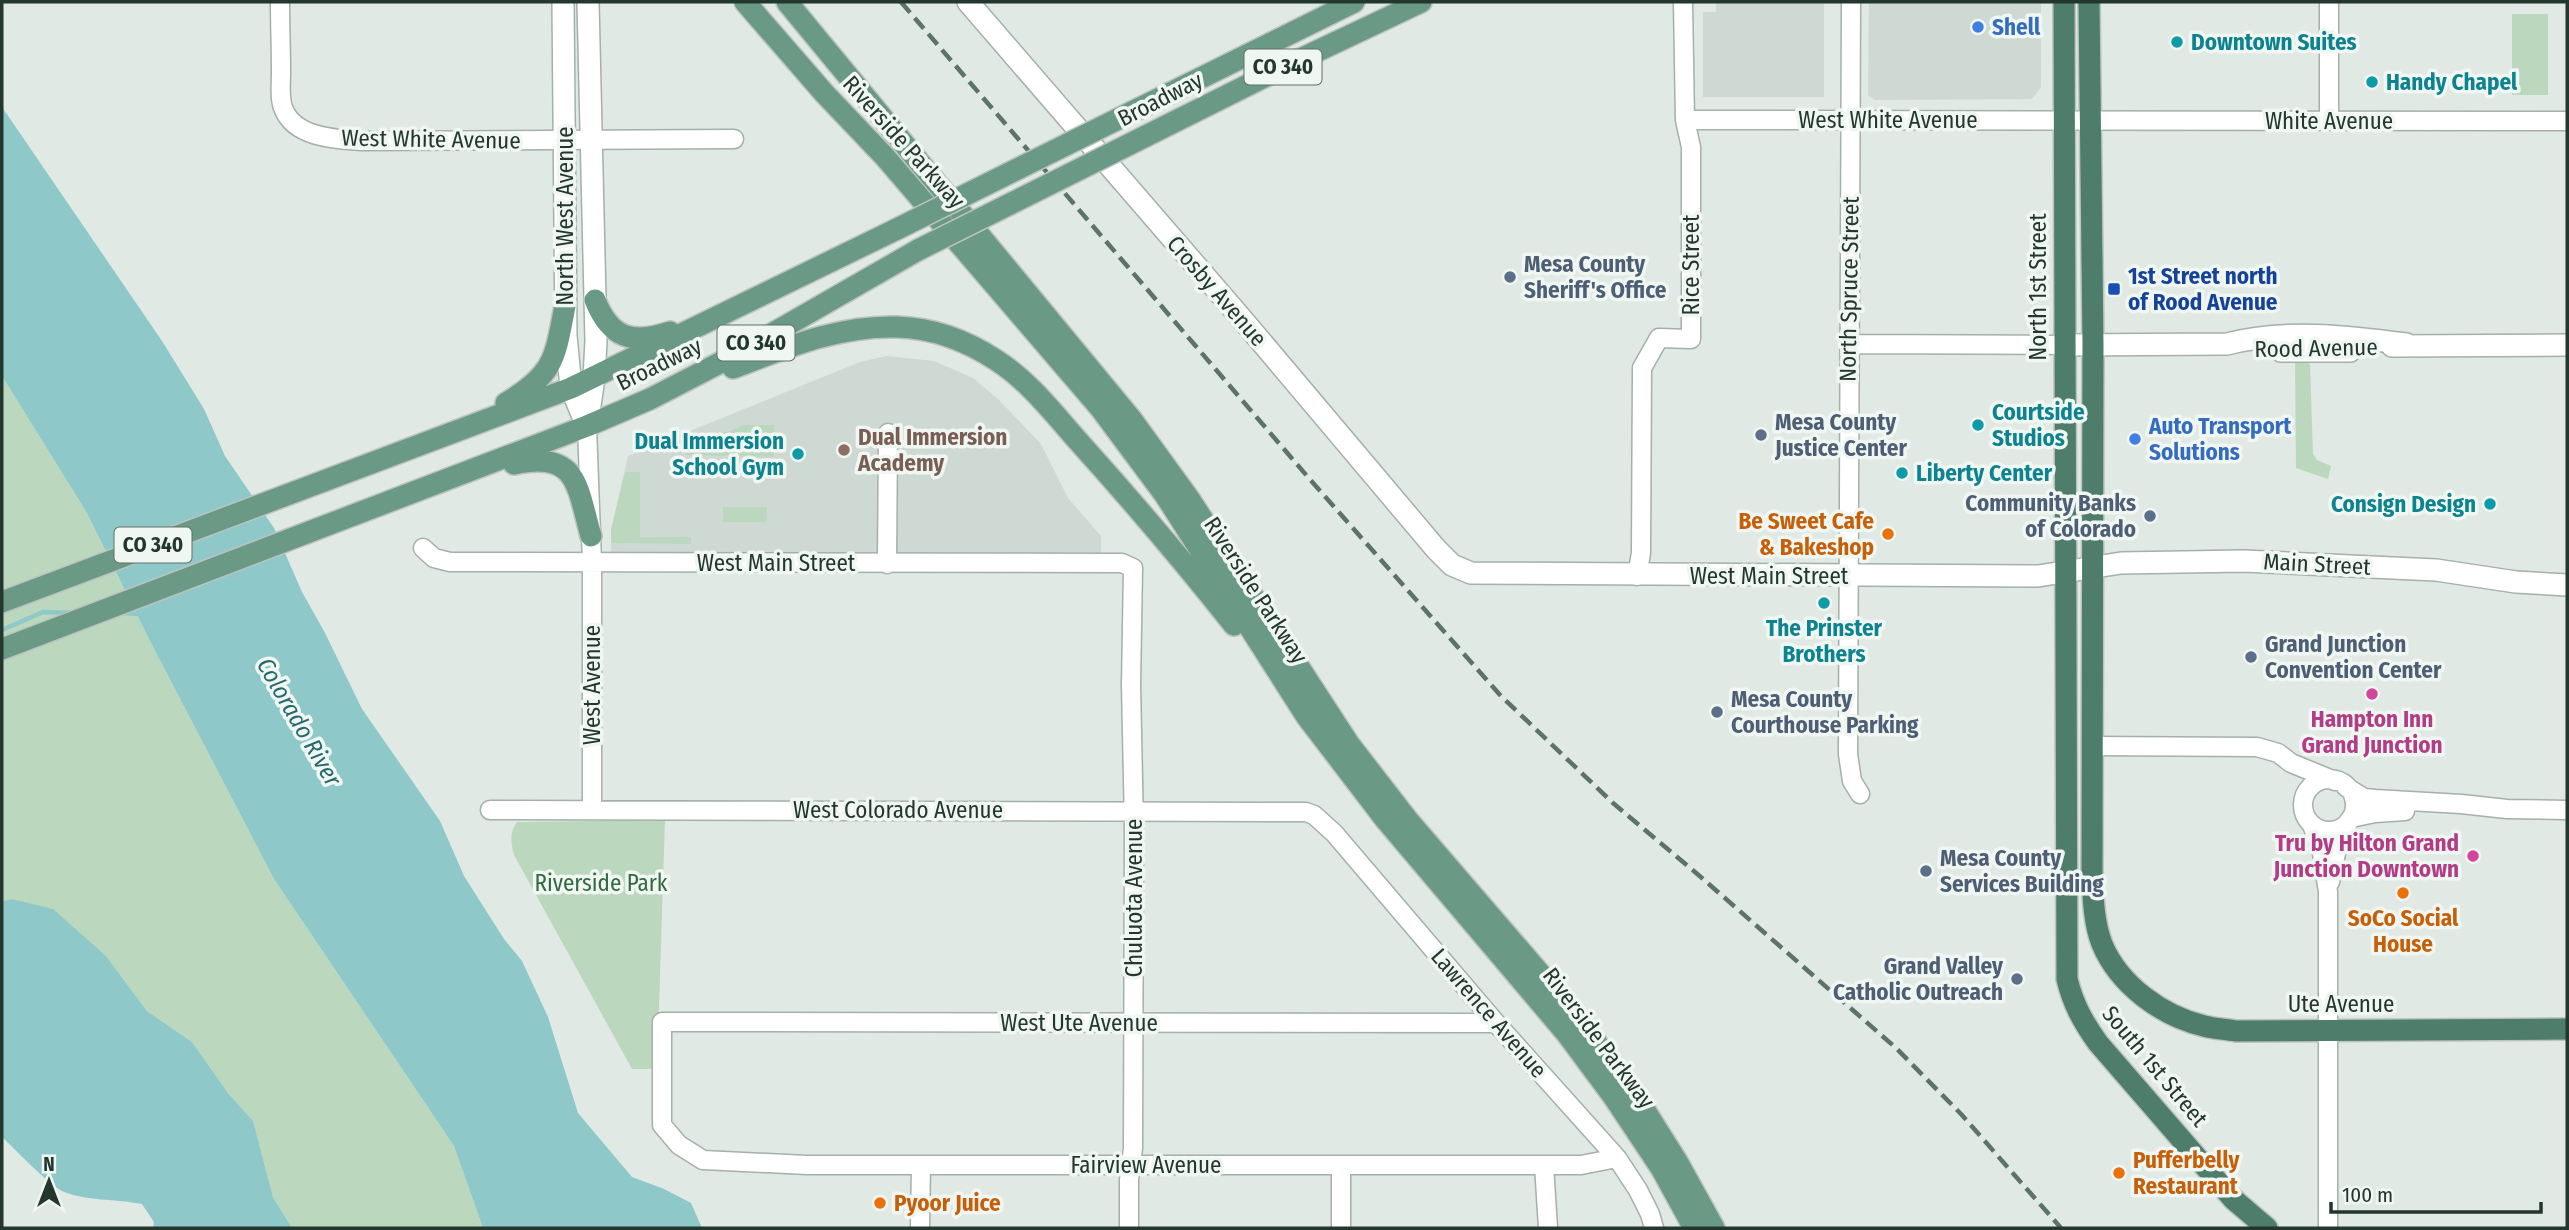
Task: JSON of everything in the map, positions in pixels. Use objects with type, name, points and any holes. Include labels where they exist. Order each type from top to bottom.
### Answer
[{"type":"highway","name":"North 1st Street","points":[[2063,2],[2063,345],[2067,572]]},
{"type":"highway","points":[[2089,2],[2094,345],[2093,568]]},
{"type":"highway","name":"South 1st Street","points":[[2093,568],[2093,906],[2102,944],[2111,961],[2129,983]]},
{"type":"highway","name":"South 1st Street","points":[[2067,572],[2066,959],[2072,1000],[2081,1019],[2098,1043],[2233,1199],[2259,1225]]},
{"type":"highway","name":"Ute Avenue","points":[[2129,983],[2152,1003],[2204,1026],[2236,1031],[2567,1029]]},
{"type":"main road","name":"Riverside Parkway","points":[[745,2],[824,93],[886,157],[1101,408],[1165,495],[1307,717],[1385,819],[1567,1034],[1614,1096],[1694,1228]]},
{"type":"main road","name":"Riverside Parkway","points":[[787,2],[1139,430],[1190,500],[1349,744],[1407,819],[1574,1013],[1634,1093],[1678,1163],[1714,1228]]},
{"type":"main road","name":"Broadway","points":[[2,603],[594,378],[1354,2]]},
{"type":"main road","name":"Broadway","points":[[2,649],[587,426],[650,399],[737,354],[918,250],[1290,64],[1421,2]]},
{"type":"main road","points":[[595,300],[607,325],[633,338],[645,339],[732,312]]},
{"type":"main road","points":[[428,442],[508,402],[538,381],[552,363],[565,306]]},
{"type":"main road","points":[[650,399],[796,345],[853,329],[899,327],[925,330],[971,346],[1013,372],[1060,421],[1151,522],[1307,717]]},
{"type":"main road","points":[[434,485],[530,460],[552,461],[567,470],[572,477],[591,536]]},
{"type":"street","name":"West White Avenue","points":[[280,2],[283,109],[298,126],[331,138],[361,141],[734,139]]},
{"type":"street","name":"North West Avenue","points":[[563,2],[565,306],[571,388],[587,426]]},
{"type":"street","name":"North West Avenue","points":[[588,2],[595,300],[594,378],[587,426],[592,562]]},
{"type":"street","name":"Crosby Avenue","points":[[968,2],[1242,319],[1436,549],[1452,565],[1471,573]]},
{"type":"street","name":"Rice Street","points":[[1637,576],[1641,553],[1642,369],[1659,338],[1691,339],[1691,147],[1685,120],[1683,2]]},
{"type":"street","name":"North Spruce Street","points":[[1851,2],[1848,754],[1852,780],[1860,794]]},
{"type":"street","points":[[2329,2],[2329,121]]},
{"type":"street","name":"West White Avenue","points":[[1685,120],[2091,121]]},
{"type":"street","name":"White Avenue","points":[[2091,121],[2567,121]]},
{"type":"street","points":[[1849,344],[2063,345]]},
{"type":"street","name":"Rood Avenue","points":[[2063,345],[2227,344],[2252,352],[2358,351],[2406,344],[2567,345]]},
{"type":"street","points":[[887,564],[888,433]]},
{"type":"street","name":"West Main Street","points":[[423,548],[434,558],[450,562],[1122,563],[1133,568]]},
{"type":"street","name":"West Avenue","points":[[592,562],[592,809]]},
{"type":"street","name":"Main Street","points":[[2067,572],[2121,563],[2283,562],[2445,571],[2516,582],[2567,585]]},
{"type":"street","name":"Chuluota Avenue","points":[[1129,1228],[1134,1023],[1131,685],[1133,568]]},
{"type":"street","name":"West Main Street","points":[[1471,573],[1637,576],[2038,576],[2067,572]]},
{"type":"street","points":[[2092,746],[2249,746],[2271,750],[2291,763],[2341,784],[2364,798],[2507,809],[2567,810]]},
{"type":"street","points":[[2291,763],[2300,782],[2304,813],[2312,825],[2322,853],[2328,892],[2328,1228]]},
{"type":"street","points":[[2303,802],[2313,785],[2324,780],[2341,784],[2354,802],[2336,853],[2328,892]]},
{"type":"street","points":[[2312,825],[2329,831],[2339,829],[2349,820],[2375,813],[2416,811],[2436,804]]},
{"type":"street","name":"West Colorado Avenue","points":[[490,810],[1306,812]]},
{"type":"street","name":"Lawrence Avenue","points":[[1306,812],[1334,833],[1496,1023],[1617,1158],[1638,1190],[1654,1228]]},
{"type":"street","name":"West Ute Avenue","points":[[680,1145],[662,1125],[662,1022],[1496,1023]]},
{"type":"street","name":"Fairview Avenue","points":[[680,1145],[704,1160],[807,1165],[1581,1165],[1617,1158]]},
{"type":"street","points":[[920,1165],[920,1228]]},
{"type":"street","points":[[1544,1165],[1548,1228]]},
{"type":"street","points":[[1341,1167],[1341,1228]]},
{"type":"shaded area","points":[[1716,2],[1824,2],[1824,97],[1703,97],[1703,12],[1716,12]]},
{"type":"shaded area","points":[[1869,2],[2041,2],[2041,87],[2032,99],[1875,100],[1868,95]]},
{"type":"shaded area","name":"Dual Immersion Academy","points":[[886,356],[934,361],[973,378],[998,399],[1041,444],[1068,498],[1101,536],[1101,553],[611,553],[611,530],[628,456],[860,362]]},
{"type":"green space","points":[[2512,14],[2548,14],[2548,95],[2512,95]]},
{"type":"green space","points":[[2295,361],[2307,361],[2310,365],[2313,454],[2317,460],[2331,466],[2328,479],[2296,468]]},
{"type":"green space","points":[[2,376],[87,513],[152,645],[274,879],[454,1146],[483,1228],[292,1228],[273,1197],[253,1121],[228,1093],[192,1042],[147,1011],[106,956],[12,899],[2,901]]},
{"type":"green space","points":[[743,425],[774,425],[774,457],[686,455],[686,444],[703,435],[728,432]]},
{"type":"green space","points":[[625,472],[640,472],[640,537],[691,537],[691,544],[611,543],[611,530]]},
{"type":"green space","points":[[723,507],[767,507],[767,522],[723,522]]},
{"type":"green space","name":"Riverside Park","points":[[665,820],[657,1069],[632,1069],[514,855],[512,834],[517,822]]},
{"type":"water","name":"Colorado River","points":[[2,107],[162,341],[204,409],[225,456],[274,528],[302,592],[362,709],[440,821],[464,876],[504,939],[522,961],[548,1017],[578,1113],[632,1177],[691,1203],[702,1228],[483,1228],[454,1146],[274,879],[152,645],[87,513],[2,376]]},
{"type":"water","points":[[12,899],[53,909],[106,956],[147,1011],[192,1042],[228,1093],[253,1121],[273,1197],[292,1228],[153,1228],[154,1222],[142,1204],[80,1197],[62,1191],[2,1137],[2,901]]},
{"type":"waterway","points":[[2,630],[43,612],[74,613]]},
{"type":"waterway","points":[[121,613],[141,614]]},
{"type":"railway","points":[[901,2],[1307,476],[1501,696],[1613,803],[1896,1048],[1961,1114],[2061,1228]]},
{"type":"place","name":"Shell","points":[[1978,27]]},
{"type":"place","name":"Downtown Suites","points":[[2177,42]]},
{"type":"place","name":"Handy Chapel","points":[[2372,82]]},
{"type":"place","name":"Mesa County Sheriff's Office","points":[[1510,277]]},
{"type":"place","name":"1st Street north of Rood Avenue","points":[[2114,289]]},
{"type":"place","name":"Courtside Studios","points":[[1978,425]]},
{"type":"place","name":"Mesa County Justice Center","points":[[1761,435]]},
{"type":"place","name":"Auto Transport Solutions","points":[[2135,439]]},
{"type":"place","name":"Dual Immersion Academy","points":[[844,450]]},
{"type":"place","name":"Dual Immersion School Gym","points":[[798,454]]},
{"type":"place","name":"Liberty Center","points":[[1902,473]]},
{"type":"place","name":"Consign Design","points":[[2490,504]]},
{"type":"place","name":"Community Banks of Colorado","points":[[2150,516]]},
{"type":"place","name":"Be Sweet Cafe & Bakeshop","points":[[1888,534]]},
{"type":"place","name":"The Prinster Brothers","points":[[1824,603]]},
{"type":"place","name":"Grand Junction Convention Center","points":[[2251,657]]},
{"type":"place","name":"Hampton Inn Grand Junction","points":[[2372,694]]},
{"type":"place","name":"Mesa County Courthouse Parking","points":[[1717,712]]},
{"type":"place","name":"Tru by Hilton Grand Junction Downtown","points":[[2473,856]]},
{"type":"place","name":"Mesa County Services Building","points":[[1926,871]]},
{"type":"place","name":"SoCo Social House","points":[[2403,893]]},
{"type":"place","name":"Grand Valley Catholic Outreach","points":[[2017,979]]},
{"type":"place","name":"Pufferbelly Restaurant","points":[[2119,1173]]},
{"type":"place","name":"Pyoor Juice","points":[[880,1203]]}]
